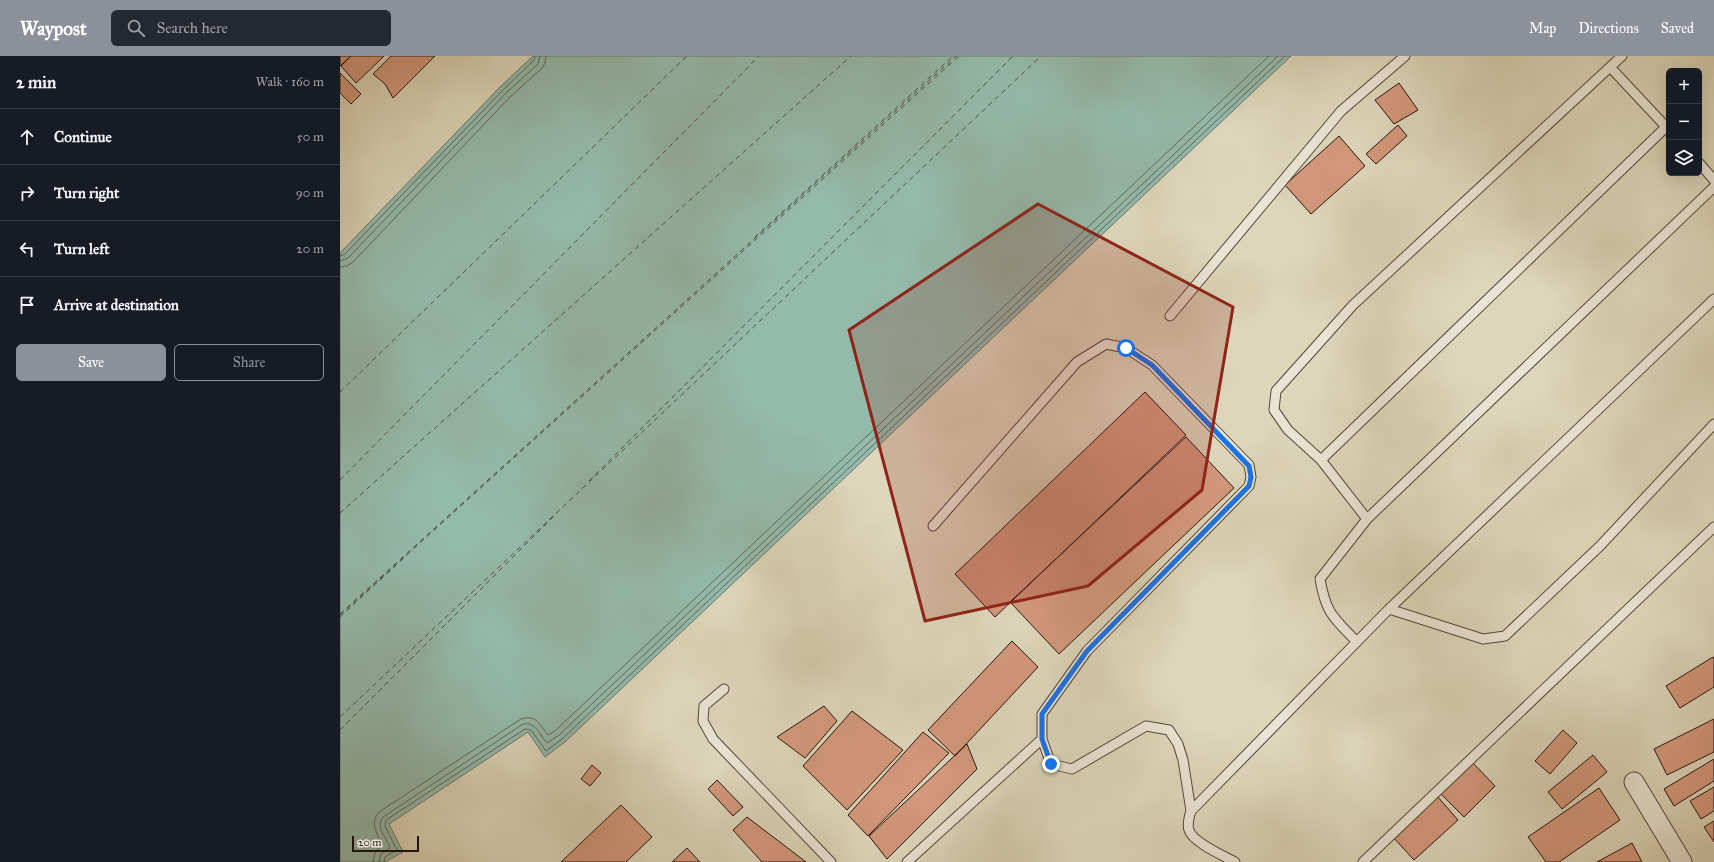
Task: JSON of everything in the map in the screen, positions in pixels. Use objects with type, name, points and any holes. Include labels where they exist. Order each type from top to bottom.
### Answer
[{"type":"street","points":[[1634,782],[1682,862]]},
{"type":"lane","points":[[1170,316],[1341,111],[1405,56]]},
{"type":"lane","points":[[1367,519],[1321,460],[1288,430],[1274,410],[1276,391],[1353,305],[1622,56]]},
{"type":"lane","points":[[1610,67],[1666,128]]},
{"type":"lane","points":[[1321,460],[1666,130]]},
{"type":"lane","points":[[1702,166],[1714,180]]},
{"type":"lane","points":[[1357,642],[1330,614],[1323,598],[1320,579],[1367,519],[1714,187]]},
{"type":"lane","points":[[1191,811],[1389,609],[1714,299]]},
{"type":"lane","points":[[933,526],[1077,362],[1106,344],[1126,348],[1152,365],[1249,466],[1251,477],[1249,486],[1087,651],[1042,714],[1042,739],[1051,764],[1072,770],[1146,726],[1168,730],[1178,744],[1183,760],[1191,811],[1188,822],[1189,831],[1195,839],[1235,862]]},
{"type":"lane","points":[[1389,609],[1483,639],[1505,636],[1600,546],[1714,424]]},
{"type":"lane","points":[[1363,862],[1714,527]]},
{"type":"lane","points":[[724,689],[704,706],[703,721],[713,739],[830,862]]},
{"type":"lane","points":[[907,862],[1042,739]]},
{"type":"highlighted area","points":[[1038,204],[1233,307],[1202,490],[1088,586],[925,621],[849,330]]},
{"type":"water","points":[[533,56],[1291,56],[565,742],[545,757],[528,732],[389,824],[403,852],[385,862],[340,862],[340,253],[500,87]]},
{"type":"building","points":[[340,56],[351,56],[340,66]]},
{"type":"building","points":[[351,56],[384,56],[356,83],[341,66]]},
{"type":"building","points":[[391,56],[435,56],[393,98],[385,84],[373,74]]},
{"type":"building","points":[[340,73],[361,94],[351,104],[340,93]]},
{"type":"building","points":[[1399,83],[1418,110],[1394,124],[1375,100]]},
{"type":"building","points":[[1398,125],[1407,136],[1376,164],[1366,154]]},
{"type":"building","points":[[1339,136],[1365,166],[1311,214],[1285,185]]},
{"type":"building","points":[[1145,392],[1186,435],[995,617],[955,574]]},
{"type":"building","points":[[1186,437],[1234,488],[1059,654],[1010,602]]},
{"type":"building","points":[[1012,641],[1038,667],[955,756],[928,730]]},
{"type":"building","points":[[1713,657],[1714,687],[1680,708],[1666,686]]},
{"type":"building","points":[[824,706],[837,721],[805,758],[777,737]]},
{"type":"building","points":[[852,711],[903,750],[847,810],[803,766]]},
{"type":"building","points":[[1714,719],[1714,752],[1667,775],[1654,749]]},
{"type":"building","points":[[1563,730],[1577,743],[1550,774],[1535,761]]},
{"type":"building","points":[[923,732],[949,753],[868,836],[848,815]]},
{"type":"building","points":[[967,744],[977,769],[887,859],[869,836]]},
{"type":"building","points":[[1593,755],[1607,772],[1562,809],[1548,792]]},
{"type":"building","points":[[1714,759],[1714,781],[1674,806],[1664,789]]},
{"type":"building","points":[[1472,762],[1495,786],[1464,817],[1440,793]]},
{"type":"building","points":[[592,765],[601,773],[590,786],[581,779]]},
{"type":"building","points":[[717,780],[743,807],[733,816],[708,789]]},
{"type":"building","points":[[1714,787],[1714,811],[1701,819],[1690,801]]},
{"type":"building","points":[[1599,788],[1620,820],[1559,862],[1546,862],[1528,837]]},
{"type":"building","points":[[1437,796],[1458,820],[1414,860],[1392,836]]},
{"type":"building","points":[[621,805],[652,837],[626,862],[561,862]]},
{"type":"building","points":[[747,817],[806,862],[762,862],[733,830]]},
{"type":"building","points":[[1714,821],[1714,842],[1704,827]]},
{"type":"building","points":[[1632,843],[1642,862],[1597,862]]},
{"type":"building","points":[[687,848],[700,862],[672,862]]},
{"type":"ferry route","points":[[340,392],[687,56]]},
{"type":"ferry route","points":[[340,480],[759,56]]},
{"type":"ferry route","points":[[340,513],[851,56]]},
{"type":"ferry route","points":[[755,237],[953,56]]},
{"type":"ferry route","points":[[340,614],[956,56]]},
{"type":"ferry route","points":[[340,615],[959,56]]},
{"type":"ferry route","points":[[589,481],[1013,56]]},
{"type":"ferry route","points":[[340,717],[1041,56]]},
{"type":"ferry route","points":[[340,730],[557,513]]},
{"type":"ferry route","points":[[340,617],[407,555]]},
{"type":"route","points":[[1051,764],[1042,739],[1042,714],[1063,687],[1087,651],[1249,486],[1251,477],[1249,466],[1152,365],[1126,348]]}]
